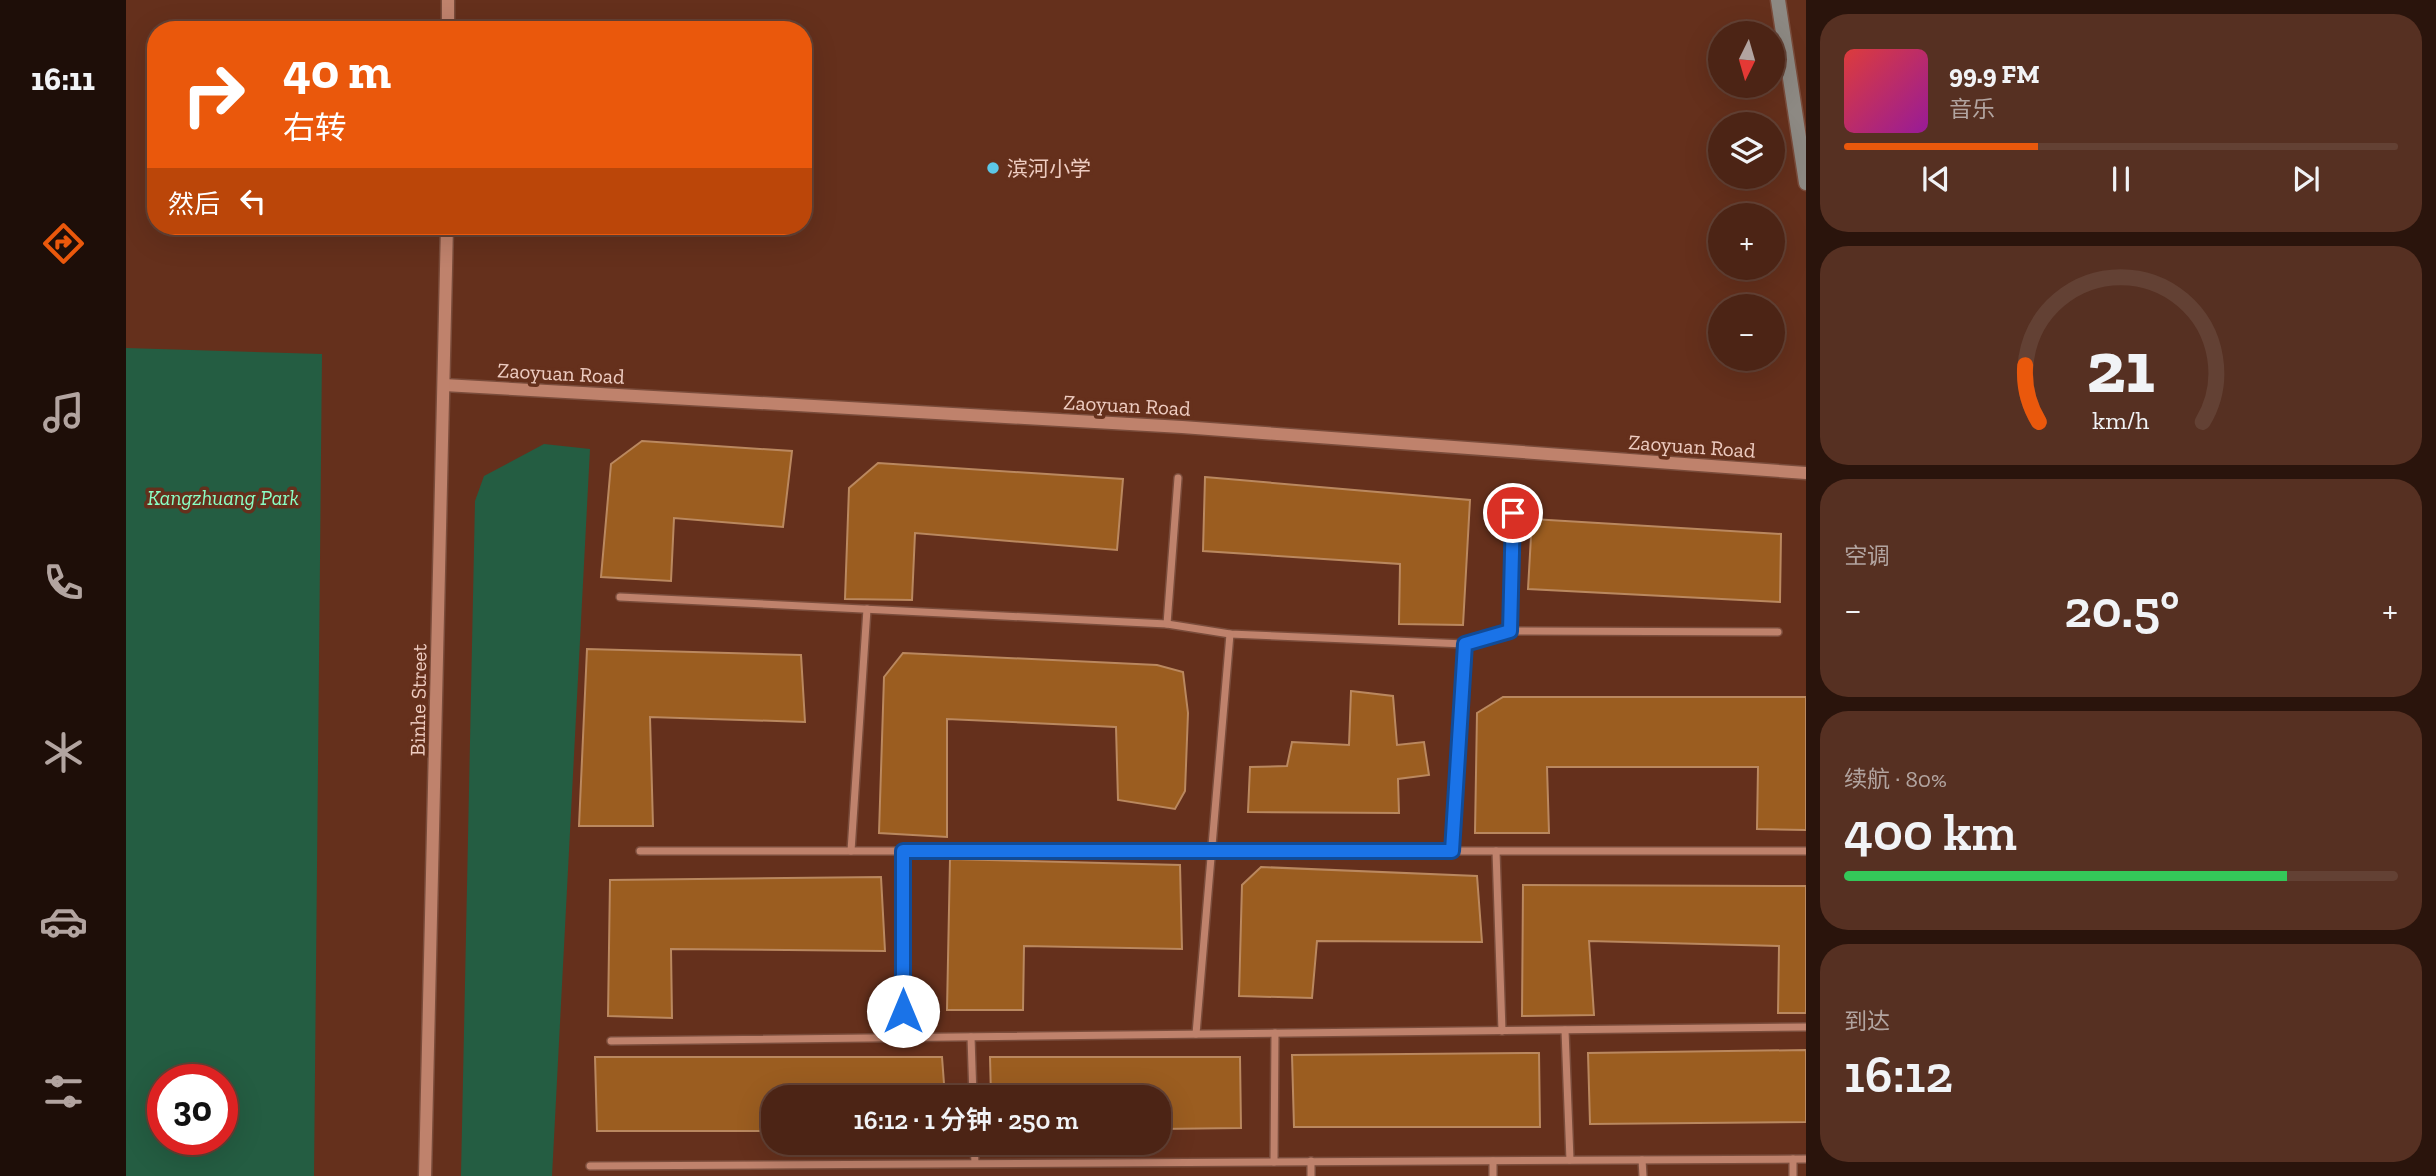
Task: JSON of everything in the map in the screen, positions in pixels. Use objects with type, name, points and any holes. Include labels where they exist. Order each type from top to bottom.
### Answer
[{"type":"main road","points":[[1779,0],[1806,183]]},
{"type":"street","points":[[448,0],[448,21]]},
{"type":"street","name":"Binhe Street","points":[[425,1176],[447,235]]},
{"type":"street","name":"Zaoyuan Road","points":[[444,385],[1182,427],[1806,473]]},
{"type":"street","points":[[1167,624],[1178,478]]},
{"type":"street","points":[[1510,631],[1513,513]]},
{"type":"street","points":[[620,597],[1167,624],[1230,634],[1465,644],[1510,631],[1778,632]]},
{"type":"street","points":[[850,851],[867,608]]},
{"type":"street","points":[[1196,1034],[1230,634]]},
{"type":"street","points":[[1452,851],[1465,644]]},
{"type":"street","points":[[640,851],[1806,851]]},
{"type":"street","points":[[903,851],[903,1038]]},
{"type":"street","points":[[1496,851],[1502,1031]]},
{"type":"street","points":[[611,1041],[1806,1027]]},
{"type":"street","points":[[1565,1030],[1570,1160]]},
{"type":"street","points":[[1274,1162],[1275,1033]]},
{"type":"street","points":[[971,1037],[973,1085]]},
{"type":"street","points":[[975,1155],[975,1163]]},
{"type":"street","points":[[1793,1159],[1793,1176]]},
{"type":"street","points":[[590,1166],[1806,1159]]},
{"type":"street","points":[[1643,1160],[1643,1176]]},
{"type":"street","points":[[1311,1161],[1311,1176]]},
{"type":"street","points":[[1493,1161],[1493,1176]]},
{"type":"green space","name":"Kangzhuang Park","points":[[126,348],[322,354],[314,1176],[126,1176]]},
{"type":"green space","points":[[544,444],[590,449],[552,1176],[461,1176],[475,501],[484,476]]},
{"type":"building","points":[[642,441],[792,451],[783,527],[674,518],[671,581],[601,577],[611,464]]},
{"type":"building","points":[[878,463],[1123,479],[1117,550],[915,533],[912,600],[845,599],[849,488]]},
{"type":"building","points":[[1205,477],[1470,500],[1463,625],[1399,624],[1400,564],[1203,551]]},
{"type":"building","points":[[1532,519],[1781,534],[1780,602],[1528,589]]},
{"type":"building","points":[[587,649],[801,655],[805,722],[650,717],[653,826],[579,826]]},
{"type":"building","points":[[903,653],[1157,665],[1183,672],[1188,713],[1185,791],[1175,809],[1118,800],[1116,727],[947,719],[947,837],[879,833],[884,677]]},
{"type":"building","points":[[1351,691],[1393,696],[1397,745],[1424,742],[1429,775],[1398,779],[1399,813],[1248,812],[1250,767],[1287,766],[1292,742],[1349,745]]},
{"type":"building","points":[[1503,697],[1806,697],[1806,830],[1757,829],[1758,767],[1547,767],[1549,833],[1475,833],[1477,713]]},
{"type":"building","points":[[950,859],[1180,865],[1182,949],[1024,946],[1023,1010],[947,1010]]},
{"type":"building","points":[[1261,867],[1477,876],[1482,942],[1317,941],[1312,998],[1239,996],[1242,885]]},
{"type":"building","points":[[881,877],[885,951],[671,949],[672,1018],[608,1016],[610,880]]},
{"type":"building","points":[[1523,885],[1806,886],[1806,1013],[1778,1013],[1779,946],[1589,941],[1594,1015],[1522,1016]]},
{"type":"building","points":[[1806,1050],[1806,1122],[1590,1124],[1588,1053]]},
{"type":"building","points":[[1539,1053],[1540,1127],[1294,1127],[1292,1055]]},
{"type":"building","points":[[595,1057],[942,1057],[944,1085],[761,1085],[761,1131],[597,1131]]},
{"type":"building","points":[[990,1057],[1240,1057],[1241,1128],[1171,1129],[1171,1085],[991,1085]]},
{"type":"place","name":"滨河小学","points":[[993,168]]},
{"type":"route","points":[[903,1011],[903,851],[1452,851],[1465,644],[1510,631],[1513,513]]}]
